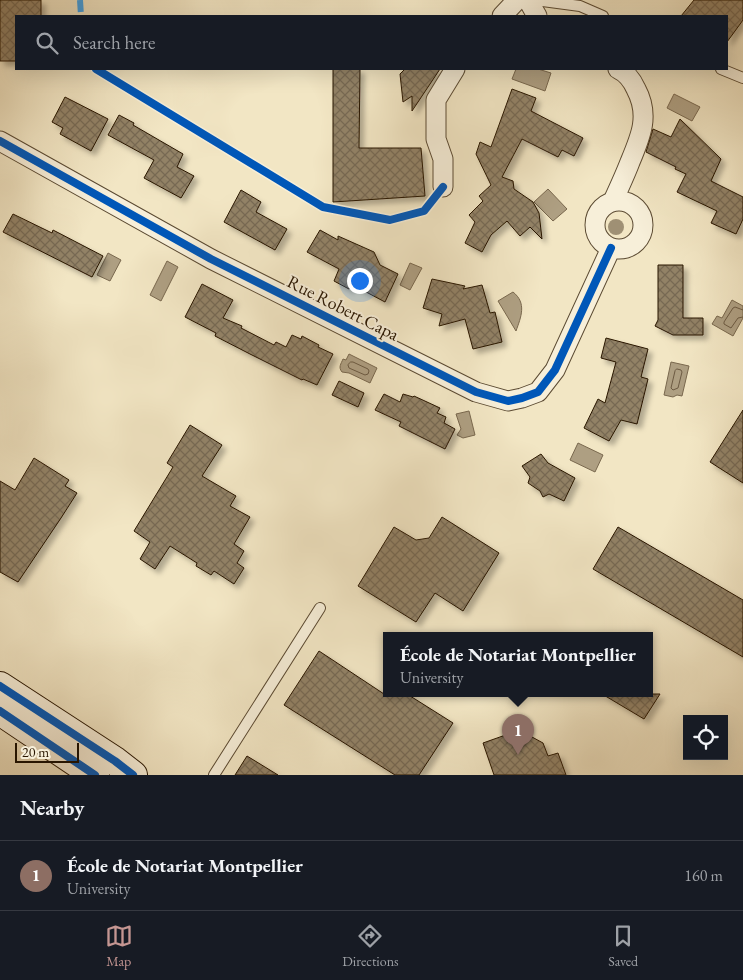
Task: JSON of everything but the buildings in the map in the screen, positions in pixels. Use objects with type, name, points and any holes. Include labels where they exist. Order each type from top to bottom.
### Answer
[{"type":"main road","points":[[0,686],[115,761],[133,775]]},
{"type":"main road","points":[[0,711],[95,775]]},
{"type":"street","points":[[503,15],[517,0]]},
{"type":"street","points":[[528,0],[536,15]]},
{"type":"street","points":[[443,187],[443,159],[436,139],[436,100],[453,70]]},
{"type":"street","points":[[613,201],[639,141],[644,112],[642,102],[634,85],[624,72],[620,70]]},
{"type":"street","name":"Rue Robert Capa","points":[[0,141],[211,259],[476,392],[508,401],[538,392],[555,370],[611,248]]},
{"type":"street","points":[[613,201],[626,202],[637,209],[640,214],[643,226],[642,233],[630,247],[618,250],[611,248],[604,245],[598,239],[594,224],[596,216],[606,204],[613,201]]},
{"type":"lane","points":[[535,0],[580,6],[601,15]]},
{"type":"lane","points":[[723,70],[743,78]]},
{"type":"lane","points":[[214,775],[320,608]]},
{"type":"water","points":[[516,70],[541,70],[551,73],[545,91],[512,79]]},
{"type":"water","points":[[674,94],[700,107],[692,121],[667,108]]},
{"type":"water","points":[[548,189],[567,209],[553,221],[534,202]]},
{"type":"water","points":[[108,253],[121,260],[110,281],[97,275]]},
{"type":"water","points":[[167,261],[178,267],[161,301],[150,295]]},
{"type":"water","points":[[410,263],[422,268],[410,290],[400,285]]},
{"type":"water","points":[[513,292],[520,301],[522,310],[516,331],[498,301]]},
{"type":"water","points":[[732,300],[743,306],[743,318],[733,336],[712,324],[717,316],[722,318]]},
{"type":"water","points":[[349,354],[377,368],[370,383],[349,373],[342,372],[340,369],[341,364],[343,359],[346,360]]},
{"type":"water","points":[[671,362],[689,366],[682,396],[664,395]]},
{"type":"water","points":[[469,411],[475,435],[463,438],[457,435],[461,429],[456,414]]},
{"type":"water","points":[[578,443],[603,455],[595,472],[570,460]]},
{"type":"marked path","points":[[80,0],[81,15]]},
{"type":"cycle path","points":[[98,70],[323,207],[390,220],[424,211],[443,187]]},
{"type":"cycle path","points":[[0,141],[211,259],[476,392],[508,401],[538,392],[555,370],[611,248]]},
{"type":"cycle path","points":[[0,686],[115,761],[133,775]]},
{"type":"cycle path","points":[[0,711],[95,775]]},
{"type":"place","name":"École de Notariat Montpellier","points":[[518,755]]}]
